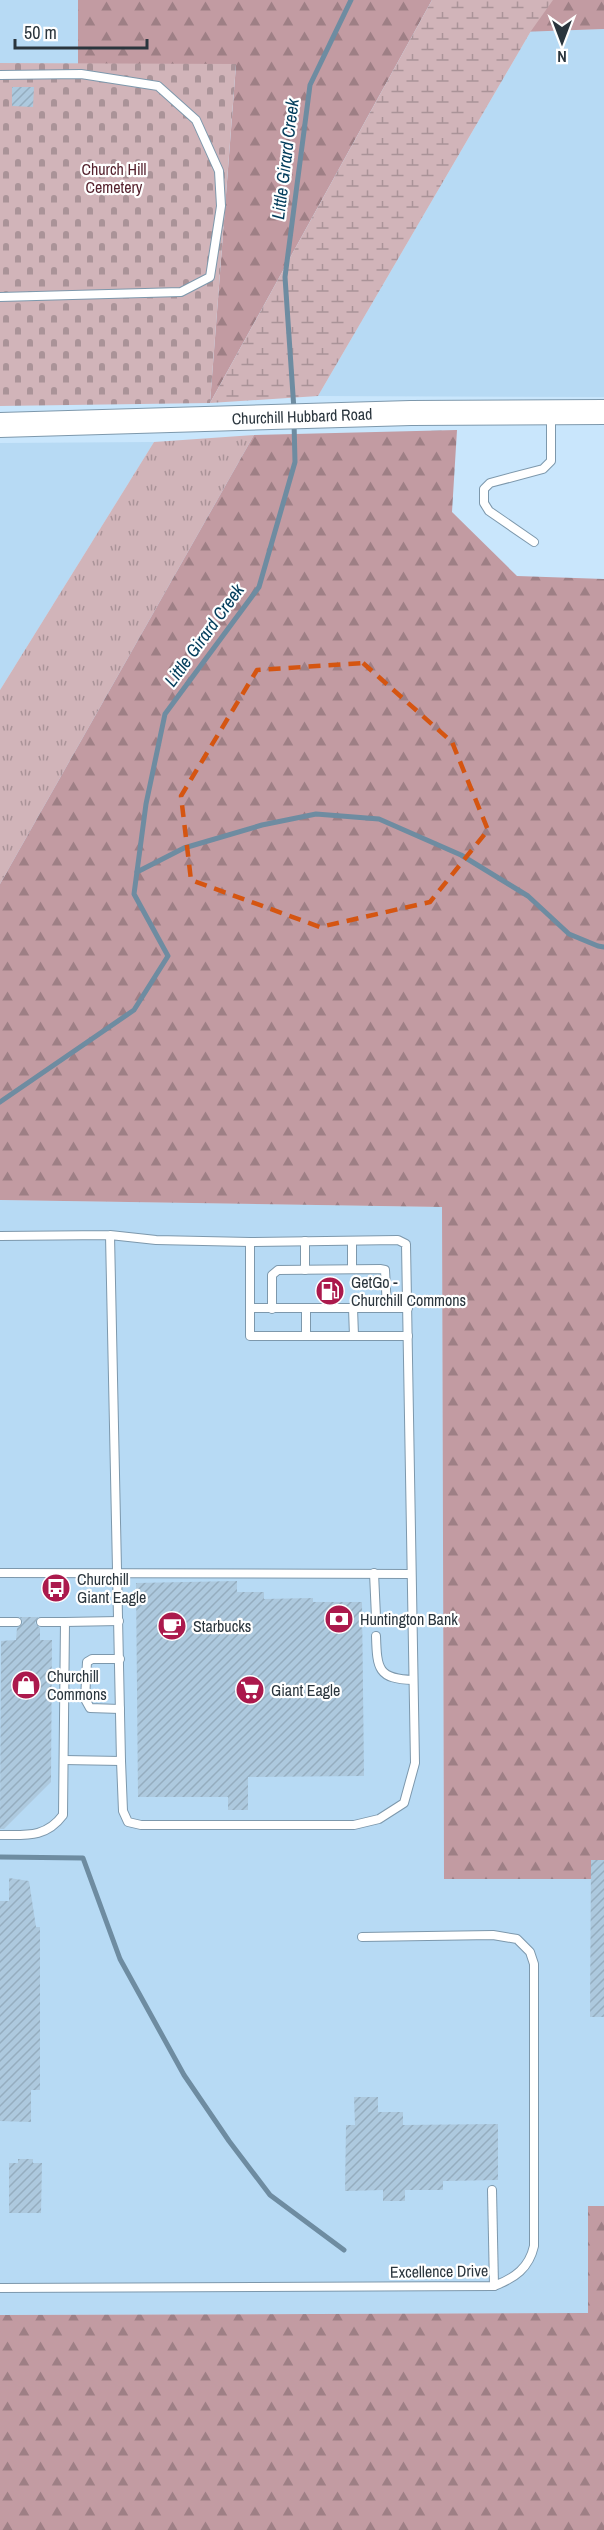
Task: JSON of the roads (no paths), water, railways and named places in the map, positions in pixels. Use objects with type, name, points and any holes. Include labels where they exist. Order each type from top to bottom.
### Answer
[{"type":"main road","name":"Churchill Hubbard Road","points":[[0,424],[411,413],[604,412]]},
{"type":"lane","points":[[0,75],[81,74],[158,86],[196,120],[219,171],[221,206],[210,277],[181,292],[0,297]]},
{"type":"lane","points":[[534,542],[489,511],[484,503],[484,489],[490,483],[543,469],[551,461],[551,412]]},
{"type":"lane","points":[[0,1236],[110,1235],[156,1240],[249,1242],[398,1240],[406,1244],[415,1763],[404,1803],[379,1819],[354,1825],[141,1826],[128,1822],[123,1811],[121,1761],[110,1235]]},
{"type":"lane","points":[[305,1241],[305,1270]]},
{"type":"lane","points":[[352,1241],[352,1269]]},
{"type":"lane","points":[[249,1242],[250,1336],[408,1336]]},
{"type":"lane","points":[[272,1309],[272,1275],[274,1272],[352,1269],[385,1270],[387,1308]]},
{"type":"lane","points":[[250,1308],[408,1308]]},
{"type":"lane","points":[[353,1308],[354,1336]]},
{"type":"lane","points":[[306,1309],[306,1336]]},
{"type":"lane","points":[[0,1573],[411,1574]]},
{"type":"lane","points":[[375,1573],[376,1617]]},
{"type":"lane","points":[[0,1622],[17,1622]]},
{"type":"lane","points":[[41,1622],[119,1622]]},
{"type":"lane","points":[[0,1835],[39,1834],[56,1824],[63,1815],[65,1622]]},
{"type":"lane","points":[[376,1636],[376,1661],[383,1673],[396,1680],[413,1680]]},
{"type":"lane","points":[[120,1659],[92,1659],[87,1662],[85,1699],[90,1708],[120,1709]]},
{"type":"lane","points":[[64,1760],[121,1761]]},
{"type":"lane","name":"Excellence Drive","points":[[0,2288],[494,2286],[515,2278],[531,2259],[534,2246],[534,1964],[530,1952],[517,1939],[493,1935],[362,1937]]},
{"type":"lane","points":[[492,2190],[494,2286]]},
{"type":"waterway","name":"Little Girard Creek","points":[[294,410],[285,277],[310,85],[351,0]]},
{"type":"waterway","name":"Little Girard Creek","points":[[0,1102],[134,1010],[168,956],[134,894],[146,804],[165,714],[259,587],[295,462],[294,422]]},
{"type":"waterway","points":[[137,872],[184,848],[262,825],[316,814],[379,819],[461,855],[528,896],[569,934],[604,947]]},
{"type":"waterway","points":[[0,1857],[83,1858],[120,1959],[184,2075],[229,2141],[270,2195],[344,2250]]},
{"type":"place","name":"GetGo - Churchill Commons","points":[[330,1291]]},
{"type":"place","name":"Churchill Giant Eagle","points":[[56,1588]]},
{"type":"place","name":"Huntington Bank","points":[[339,1619]]},
{"type":"place","name":"Starbucks","points":[[172,1626]]},
{"type":"place","name":"Churchill Commons","points":[[26,1685]]},
{"type":"place","name":"Giant Eagle","points":[[250,1690]]},
{"type":"park label","name":"Church Hill Cemetery","points":[[114,178]]}]
